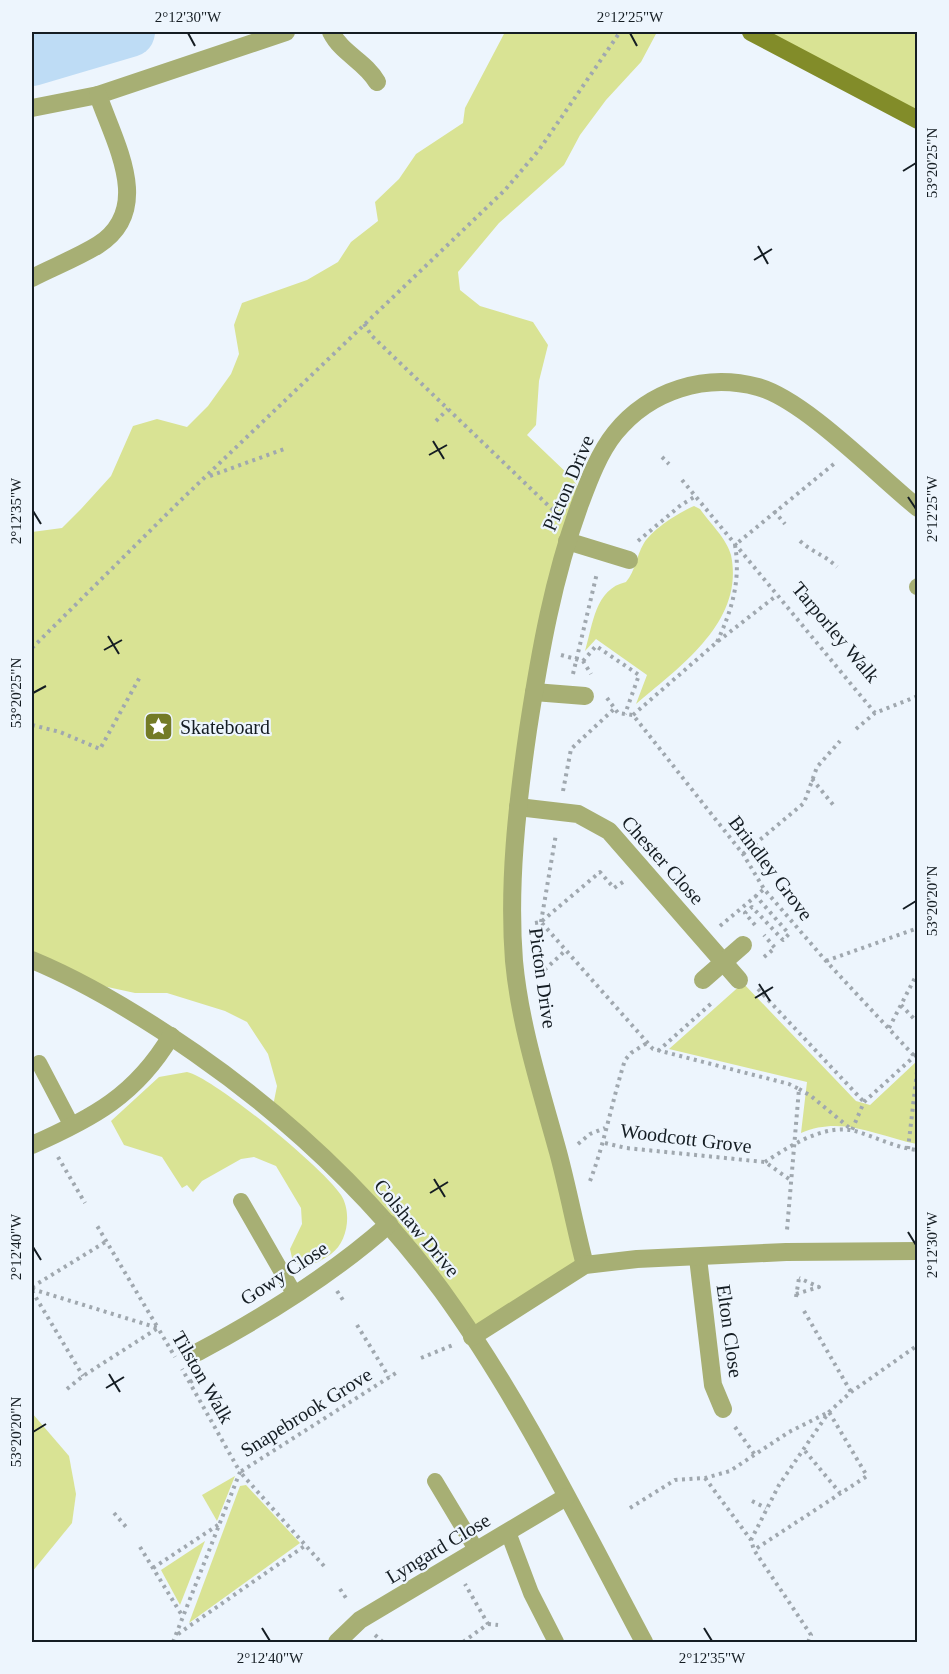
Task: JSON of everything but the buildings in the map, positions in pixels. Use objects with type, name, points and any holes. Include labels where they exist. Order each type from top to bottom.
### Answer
[{"type":"main road","points":[[751,32],[918,120]]},
{"type":"street","points":[[32,108],[98,95],[286,32]]},
{"type":"street","points":[[331,32],[344,51],[369,69],[377,82]]},
{"type":"street","points":[[32,278],[97,246],[115,232],[125,217],[129,194],[126,178],[98,95]]},
{"type":"street","name":"Picton Drive","points":[[585,1265],[518,994],[512,903],[518,807],[540,649],[551,598],[570,534],[589,482],[612,436],[642,406],[674,389],[716,381],[767,390],[806,414],[918,508]]},
{"type":"street","points":[[570,534],[624,559]]},
{"type":"street","points":[[534,692],[577,696]]},
{"type":"street","name":"Chester Close","points":[[518,807],[578,814],[609,831],[642,866],[723,963],[745,982]]},
{"type":"street","points":[[703,980],[743,945]]},
{"type":"street","name":"Colshaw Drive","points":[[32,960],[123,1005],[247,1090],[317,1149],[389,1224],[442,1292],[498,1376],[644,1642]]},
{"type":"street","points":[[39,1142],[72,1126],[125,1094],[156,1061],[171,1036]]},
{"type":"street","name":"Gowy Close","points":[[206,1348],[295,1295],[349,1258],[389,1224]]},
{"type":"street","points":[[472,1338],[585,1265],[637,1259],[698,1258],[786,1252],[918,1251]]},
{"type":"street","name":"Elton Close","points":[[698,1258],[712,1385],[723,1409]]},
{"type":"street","name":"Lyngard Close","points":[[337,1642],[360,1620],[566,1497]]},
{"type":"lane","points":[[39,1063],[72,1126]]},
{"type":"lane","points":[[241,1201],[295,1295]]},
{"type":"lane","points":[[435,1481],[477,1551]]},
{"type":"lane","points":[[507,1532],[531,1593],[556,1642]]},
{"type":"path","points":[[32,648],[364,324],[505,190],[539,150],[620,32]]},
{"type":"path","points":[[364,324],[372,336],[570,534]]},
{"type":"path","points":[[436,421],[447,409]]},
{"type":"path","points":[[206,477],[287,448]]},
{"type":"path","points":[[717,642],[732,606],[737,582],[735,545],[849,450]]},
{"type":"path","points":[[662,457],[669,464]]},
{"type":"path","name":"Tarporley Walk","points":[[682,480],[776,596],[875,712],[918,696]]},
{"type":"path","points":[[624,559],[637,542],[671,512],[696,496]]},
{"type":"path","points":[[774,511],[785,524]]},
{"type":"path","points":[[800,541],[810,550],[818,551],[837,567]]},
{"type":"path","points":[[577,696],[576,659],[597,571],[607,573]]},
{"type":"path","points":[[610,703],[616,711],[633,715],[717,642],[776,596]]},
{"type":"path","points":[[583,661],[596,646],[639,675],[626,714]]},
{"type":"path","points":[[540,649],[583,661],[594,679]]},
{"type":"path","points":[[32,725],[60,732],[100,748],[141,675]]},
{"type":"path","points":[[566,765],[571,749],[616,711]]},
{"type":"path","points":[[856,729],[875,712]]},
{"type":"path","name":"Brindley Grove","points":[[633,715],[743,854],[764,889],[826,962],[916,1054],[918,1062]]},
{"type":"path","points":[[149,723],[156,726]]},
{"type":"path","points":[[743,854],[804,804],[812,779],[824,758],[840,741]]},
{"type":"path","points":[[812,779],[835,807]]},
{"type":"path","points":[[541,922],[560,811]]},
{"type":"path","points":[[531,923],[541,922],[600,872],[614,888],[642,866]]},
{"type":"path","points":[[726,920],[756,896]]},
{"type":"path","points":[[541,922],[647,1043],[657,1051],[789,1084],[811,1095],[852,1130],[908,1149],[918,1150]]},
{"type":"path","points":[[826,962],[918,928]]},
{"type":"path","points":[[518,994],[566,950]]},
{"type":"path","points":[[889,1028],[918,972]]},
{"type":"path","points":[[745,982],[864,1102]]},
{"type":"path","points":[[901,1005],[918,1023]]},
{"type":"path","points":[[574,1216],[605,1143],[605,1128],[625,1060],[647,1043]]},
{"type":"path","points":[[852,1130],[864,1102],[916,1054]]},
{"type":"path","points":[[908,1149],[918,1062]]},
{"type":"path","points":[[786,1252],[790,1179],[799,1089]]},
{"type":"path","name":"Woodcott Grove","points":[[765,1162],[793,1144],[823,1134],[852,1130]]},
{"type":"path","points":[[39,1142],[85,1203]]},
{"type":"path","name":"Woodcott Grove","points":[[605,1143],[626,1148],[765,1162],[790,1179]]},
{"type":"path","name":"Tilston Walk","points":[[96,1224],[240,1472],[324,1566]]},
{"type":"path","points":[[83,1376],[32,1289],[107,1241]]},
{"type":"path","points":[[799,1279],[819,1287],[796,1295],[799,1279]]},
{"type":"path","name":"Tilston Walk","points":[[32,1289],[158,1328]]},
{"type":"path","points":[[804,1311],[851,1392]]},
{"type":"path","name":"Snapebrook Grove","points":[[357,1325],[388,1377]]},
{"type":"path","name":"Tilston Walk","points":[[67,1389],[83,1376],[158,1328]]},
{"type":"path","points":[[421,1358],[472,1338]]},
{"type":"path","points":[[630,1508],[675,1480],[705,1478],[730,1471],[789,1432],[829,1412],[851,1392],[918,1345]]},
{"type":"path","name":"Snapebrook Grove","points":[[240,1472],[399,1371]]},
{"type":"path","points":[[723,1409],[754,1455]]},
{"type":"path","points":[[751,1540],[779,1485],[805,1451],[829,1412]]},
{"type":"path","points":[[754,1550],[867,1476],[829,1412]]},
{"type":"path","points":[[805,1451],[840,1493]]},
{"type":"path","points":[[175,1642],[240,1472]]},
{"type":"path","points":[[705,1478],[751,1540],[754,1550],[811,1635],[808,1642]]},
{"type":"path","points":[[752,1501],[766,1508]]},
{"type":"path","points":[[114,1513],[127,1528]]},
{"type":"path","points":[[153,1568],[218,1525]]},
{"type":"path","points":[[178,1635],[306,1545]]},
{"type":"path","points":[[140,1547],[183,1617]]},
{"type":"path","points":[[454,1564],[488,1624]]},
{"type":"path","points":[[463,1642],[488,1624],[498,1624]]},
{"type":"green space","points":[[505,32],[657,32],[641,62],[606,100],[580,135],[564,165],[499,223],[458,272],[460,290],[480,306],[533,322],[548,345],[539,381],[536,425],[527,435],[571,477],[584,495],[525,753],[514,961],[585,1265],[472,1337],[442,1292],[272,1111],[277,1086],[268,1054],[247,1022],[225,1011],[167,993],[135,993],[80,981],[32,960],[32,532],[62,528],[81,509],[111,476],[133,426],[157,419],[187,427],[208,406],[231,374],[239,354],[234,325],[242,303],[307,280],[338,262],[351,242],[378,221],[375,202],[399,179],[416,154],[463,123],[465,108]]},
{"type":"green space","points":[[751,32],[917,32],[917,120]]},
{"type":"green space","points":[[694,506],[700,509],[729,549],[733,579],[728,601],[705,641],[671,675],[636,704],[647,675],[596,639],[585,651],[593,619],[608,592],[626,582],[641,548],[653,532]]},
{"type":"green space","points":[[743,983],[856,1101],[870,1105],[917,1061],[917,1144],[845,1126],[816,1128],[801,1133],[807,1082],[669,1049]]},
{"type":"green space","points":[[187,1072],[221,1091],[268,1126],[314,1166],[341,1195],[346,1210],[347,1226],[337,1249],[331,1254],[313,1264],[304,1265],[293,1262],[290,1249],[302,1224],[301,1208],[276,1166],[254,1157],[241,1159],[202,1181],[193,1192],[187,1185],[182,1188],[162,1157],[124,1145],[111,1121],[159,1077]]},
{"type":"green space","points":[[32,1413],[69,1456],[76,1494],[72,1523],[32,1572]]},
{"type":"green space","points":[[235,1476],[217,1521],[202,1495]]},
{"type":"green space","points":[[246,1485],[300,1543],[189,1623],[240,1486]]},
{"type":"green space","points":[[205,1541],[180,1605],[161,1570]]},
{"type":"waterway","points":[[32,61],[130,32]]},
{"type":"place","name":"Skateboard","points":[[159,727]]}]
